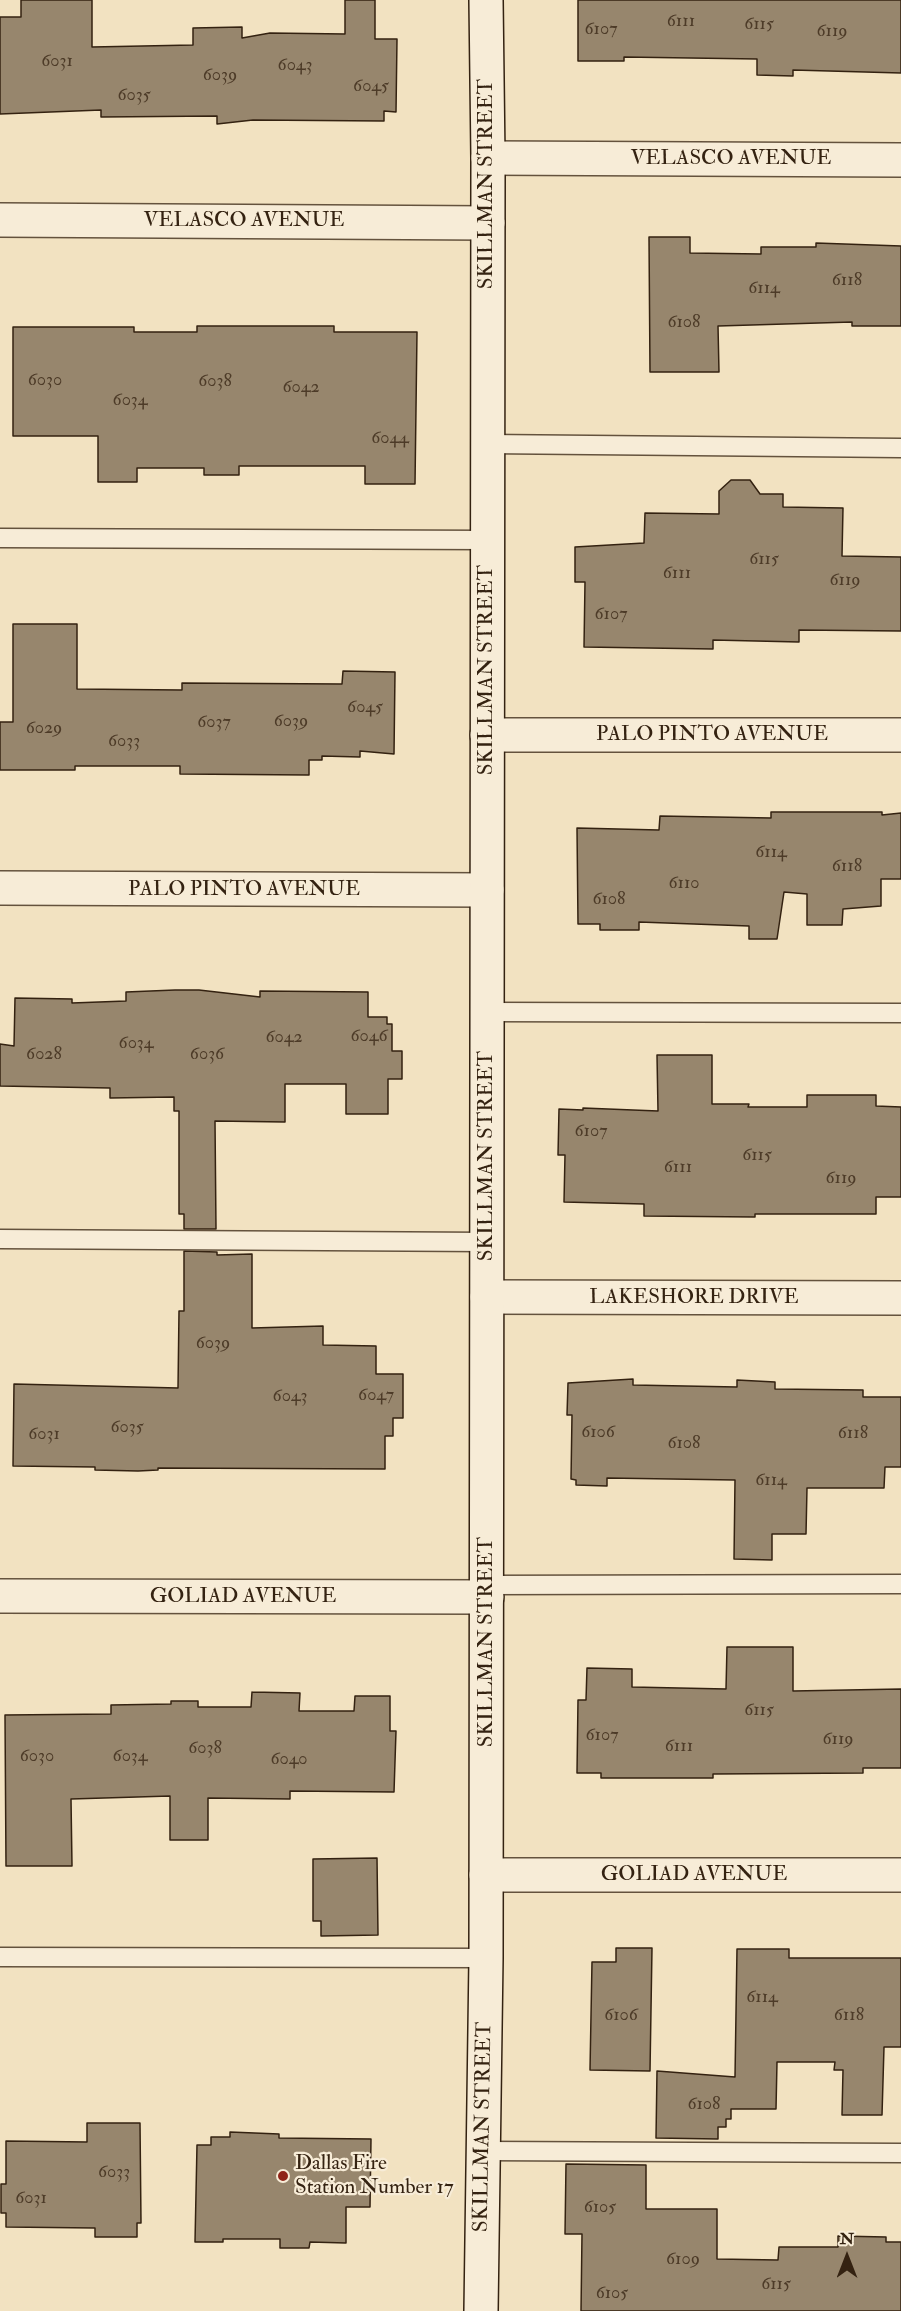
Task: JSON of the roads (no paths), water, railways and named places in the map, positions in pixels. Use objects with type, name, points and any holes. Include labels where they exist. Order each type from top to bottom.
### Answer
[{"type":"street","name":"SKILLMAN STREET","points":[[481,2311],[486,1958],[487,1591],[488,158],[486,0]]},
{"type":"street","name":"VELASCO AVENUE","points":[[488,158],[901,160]]},
{"type":"street","name":"VELASCO AVENUE","points":[[0,220],[488,222]]},
{"type":"street","name":"PALO PINTO AVENUE","points":[[487,735],[901,735]]},
{"type":"street","name":"PALO PINTO AVENUE","points":[[0,888],[487,891]]},
{"type":"street","name":"LAKESHORE DRIVE","points":[[487,1297],[901,1298]]},
{"type":"street","name":"GOLIAD AVENUE","points":[[0,1596],[487,1591]]},
{"type":"street","name":"GOLIAD AVENUE","points":[[486,1875],[901,1875]]},
{"type":"lane","points":[[487,444],[901,448]]},
{"type":"lane","points":[[0,538],[487,540]]},
{"type":"lane","points":[[487,1012],[901,1013]]},
{"type":"lane","points":[[0,1239],[487,1242]]},
{"type":"lane","points":[[487,1591],[901,1584]]},
{"type":"lane","points":[[0,1957],[486,1958]]},
{"type":"lane","points":[[484,2151],[901,2154]]},
{"type":"place","name":"Dallas Fire Station Number 17","points":[[283,2176]]}]
